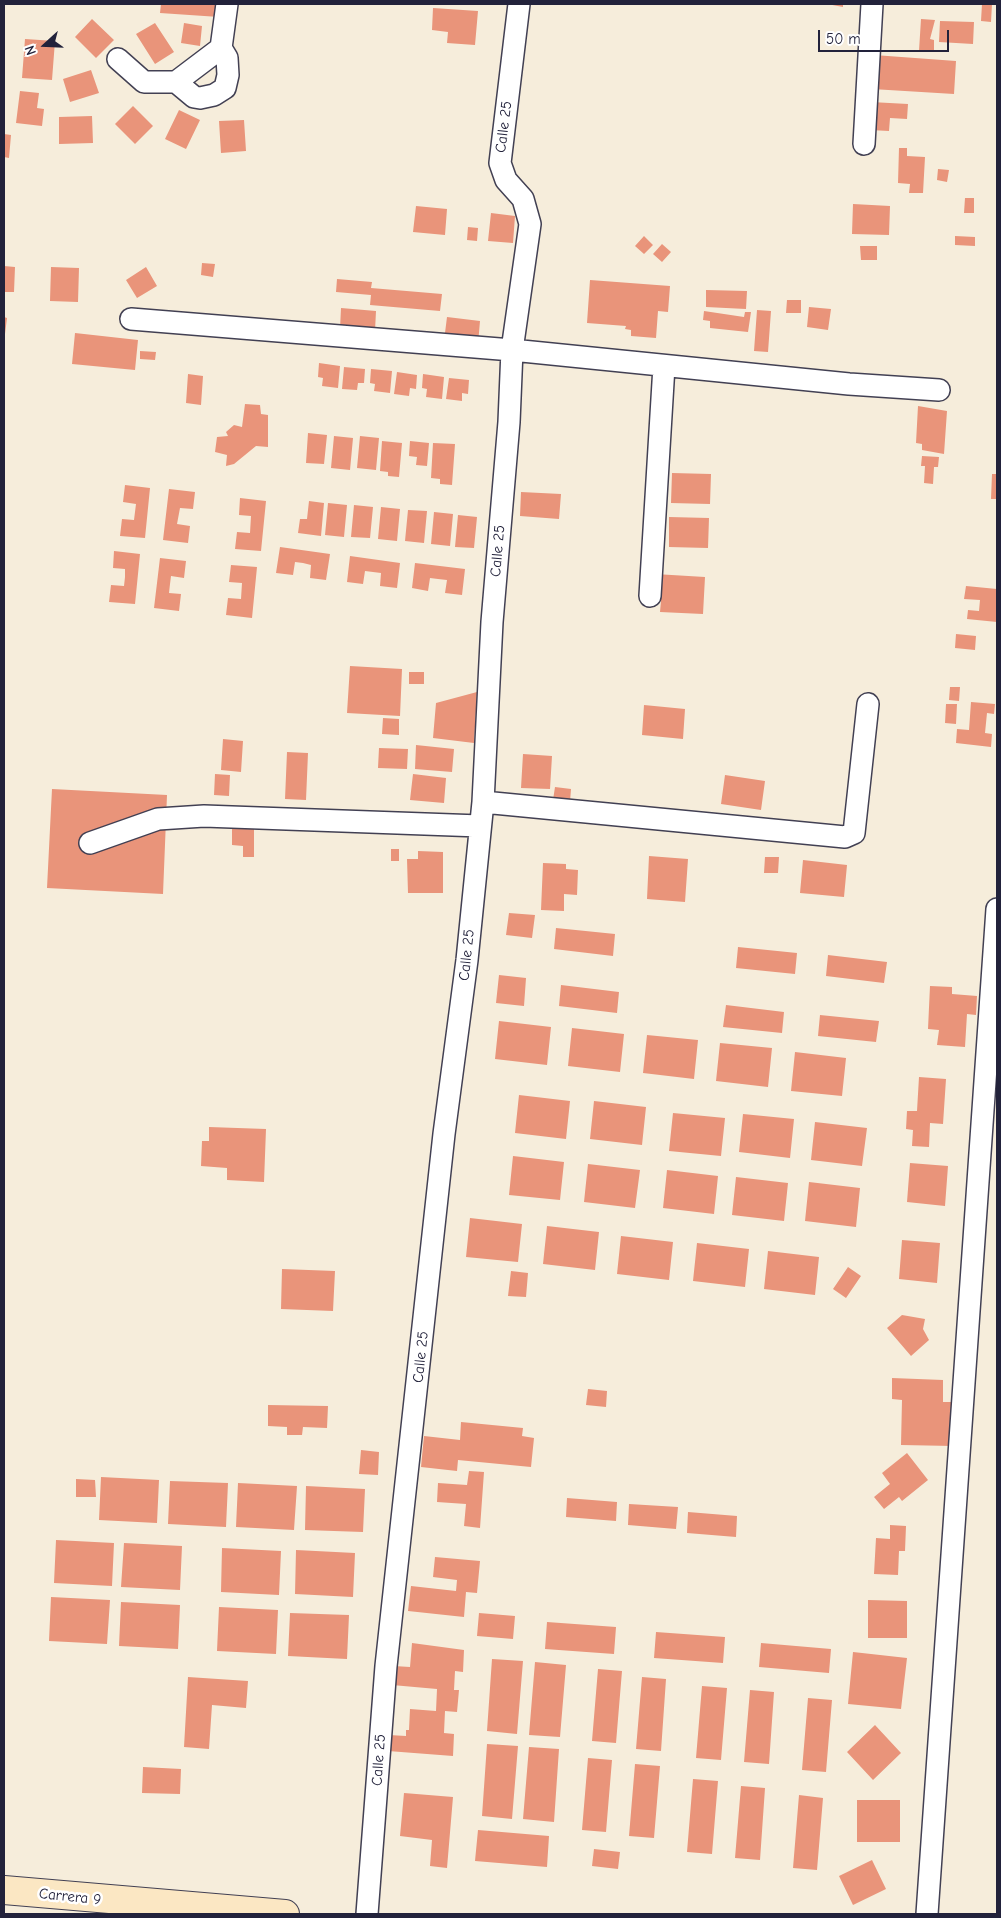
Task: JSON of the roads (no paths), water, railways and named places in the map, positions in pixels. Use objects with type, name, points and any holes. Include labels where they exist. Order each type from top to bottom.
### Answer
[{"type":"main road","name":"Carrera 9","points":[[4,1890],[112,1908],[286,1914]]},
{"type":"street","points":[[176,82],[194,97],[214,95],[225,88],[228,75],[227,58],[221,48],[227,4]]},
{"type":"street","name":"Calle 25","points":[[367,1914],[386,1666],[444,1134],[467,960],[483,802],[492,622],[509,422],[512,350],[530,224],[523,199],[506,180],[500,163],[519,4]]},
{"type":"street","points":[[864,144],[872,4]]},
{"type":"street","points":[[118,59],[144,82],[176,82],[221,48]]},
{"type":"street","points":[[131,318],[512,350],[664,366],[939,390]]},
{"type":"street","points":[[650,596],[664,366]]},
{"type":"street","points":[[483,802],[845,836],[854,833],[868,704]]},
{"type":"street","points":[[90,843],[158,820],[204,816],[480,826]]},
{"type":"street","points":[[927,1914],[997,909]]}]
